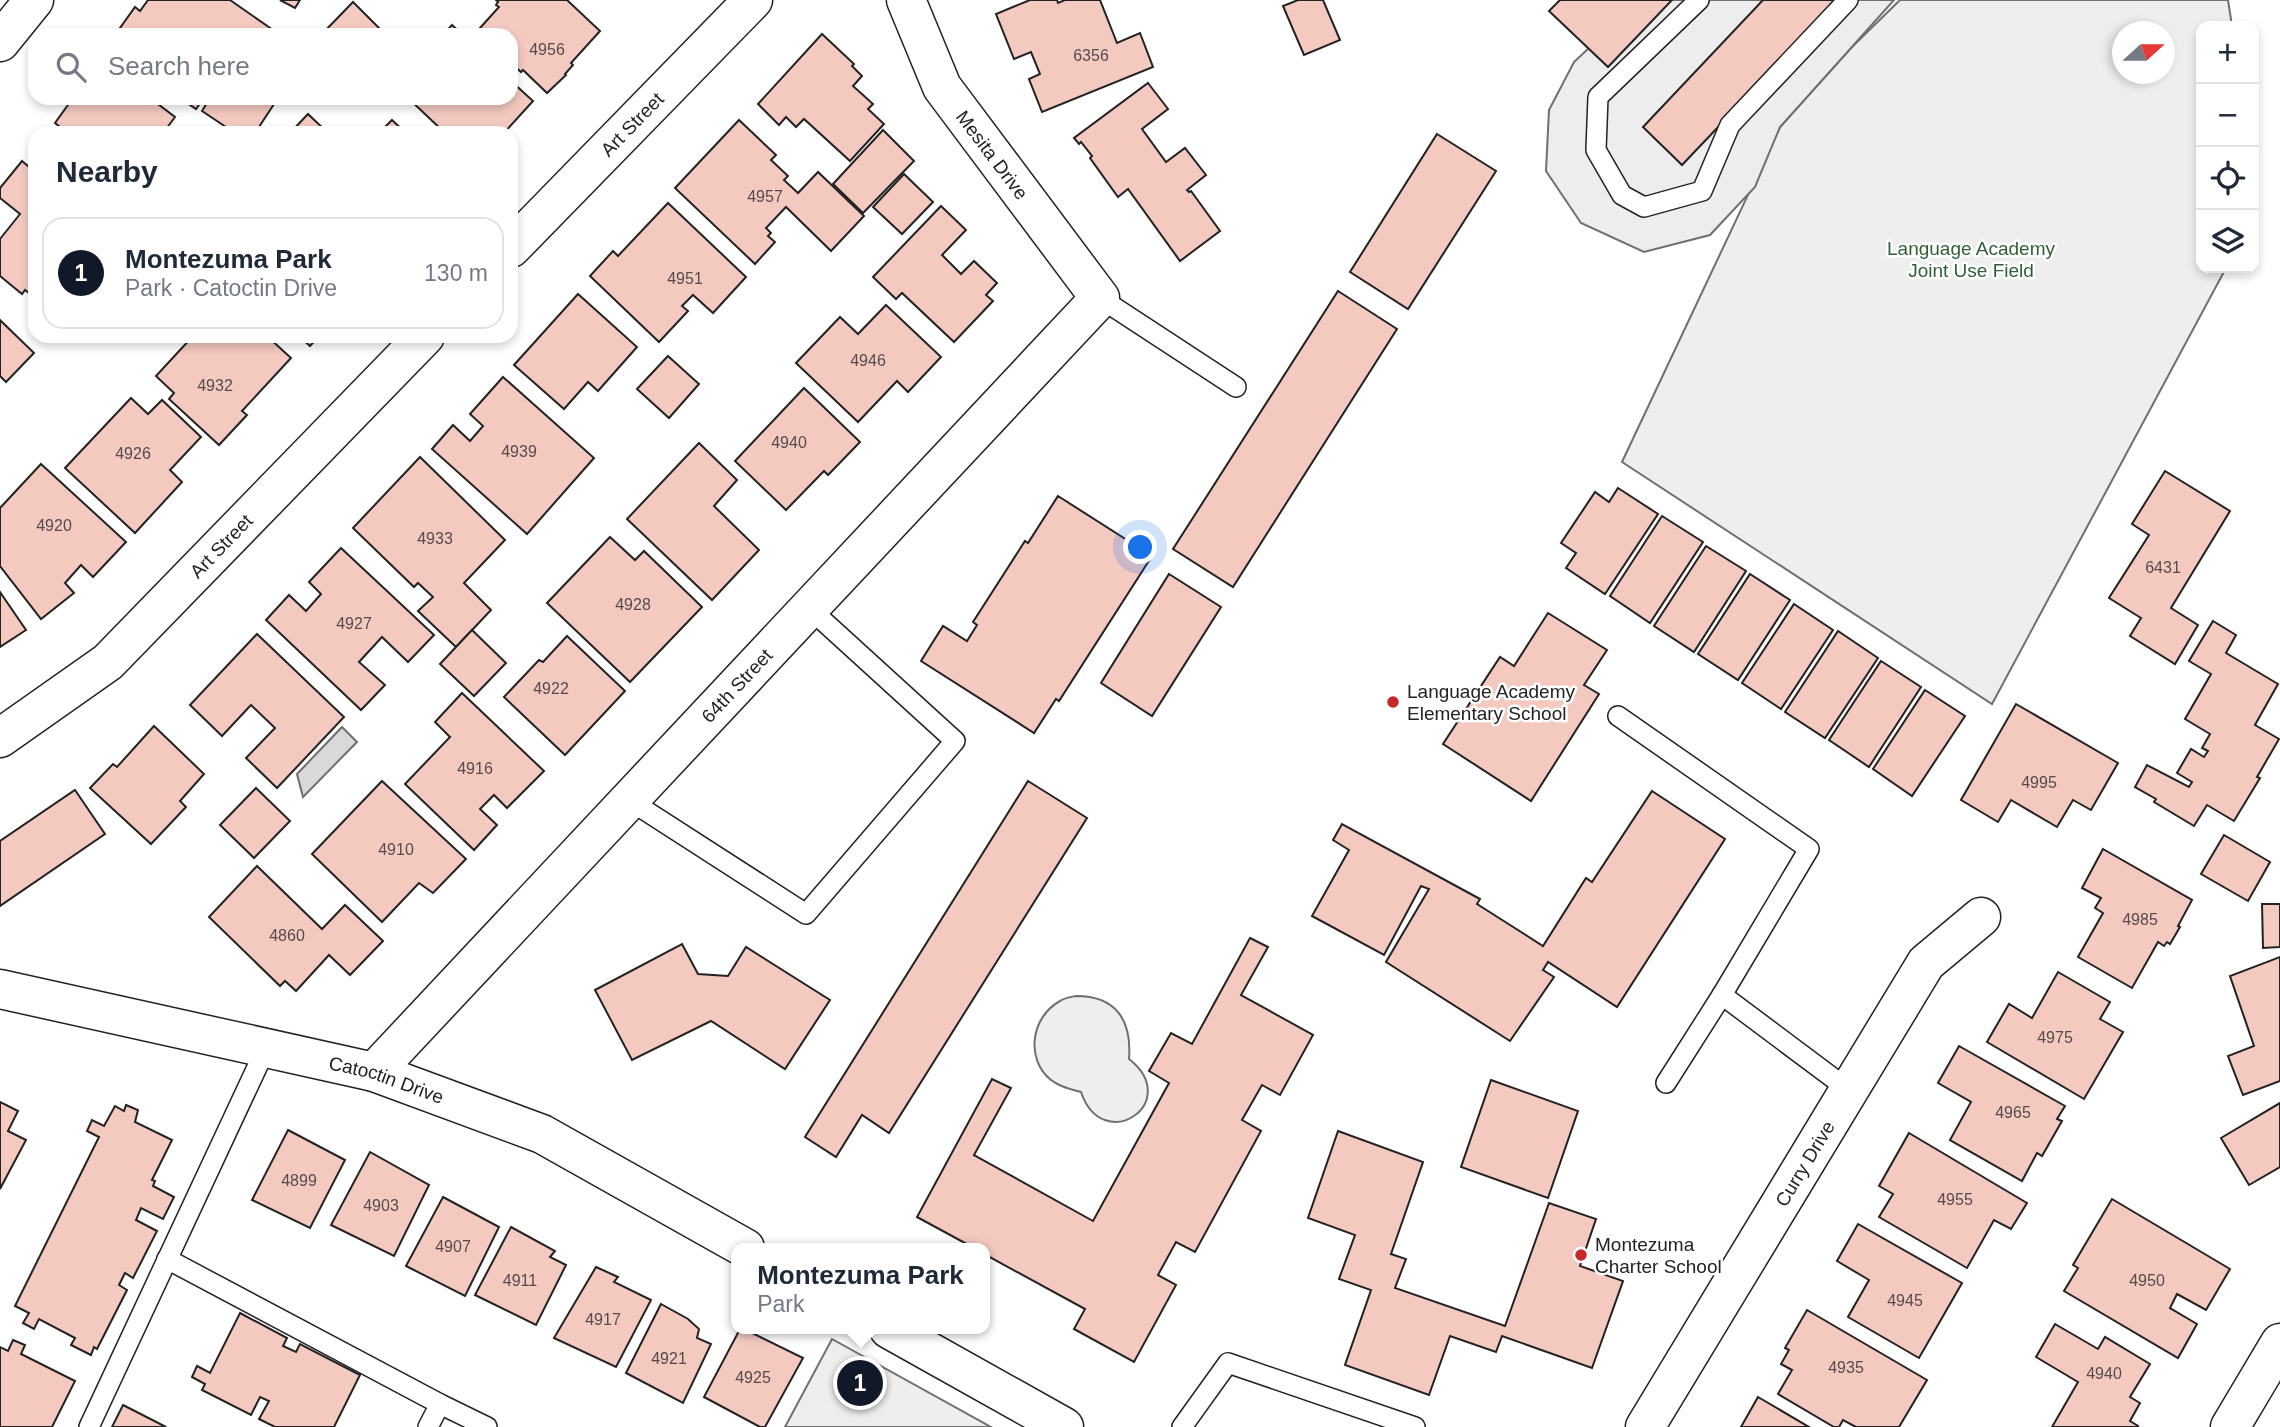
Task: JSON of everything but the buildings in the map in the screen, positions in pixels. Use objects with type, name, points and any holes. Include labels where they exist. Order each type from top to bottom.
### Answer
[{"type":"street","points":[[0,42],[34,0]]},
{"type":"street","name":"Art Street","points":[[518,241],[753,0]]},
{"type":"street","name":"Mesita Drive","points":[[906,0],[942,88],[1100,298]]},
{"type":"street","name":"64th Street","points":[[374,1072],[1100,298]]},
{"type":"street","name":"Art Street","points":[[0,738],[108,662],[418,343]]},
{"type":"street","name":"Curry Drive","points":[[1645,1427],[1926,963],[1981,917]]},
{"type":"street","name":"Catoctin Drive","points":[[0,989],[374,1072],[542,1134],[736,1243]]},
{"type":"street","points":[[898,1334],[1064,1427]]},
{"type":"street","points":[[2230,1427],[2280,1343]]},
{"type":"lane","points":[[1699,0],[1598,97],[1596,150],[1622,195],[1644,208],[1702,191],[1730,125],[1848,0]]},
{"type":"lane","points":[[1100,298],[1236,387]]},
{"type":"lane","points":[[629,800],[806,914],[956,741],[808,608]]},
{"type":"lane","points":[[1618,716],[1809,849],[1666,1083]]},
{"type":"lane","points":[[1722,995],[1849,1090]]},
{"type":"lane","points":[[89,1427],[266,1048]]},
{"type":"lane","points":[[167,1259],[487,1427]]},
{"type":"lane","points":[[1182,1427],[1228,1363],[1415,1427]]},
{"type":"lane","points":[[428,1427],[440,1404]]},
{"type":"green space","name":"Language Academy Joint Use Field","points":[[1900,0],[2228,0],[2231,21],[2196,21],[2196,273],[2223,273],[1992,704],[1622,462],[1780,127],[1852,47]]},
{"type":"green space","points":[[1076,996],[1102,1000],[1119,1013],[1124,1022],[1128,1033],[1129,1059],[1144,1075],[1148,1091],[1144,1105],[1134,1116],[1120,1121],[1106,1120],[1092,1111],[1081,1092],[1051,1080],[1037,1061],[1035,1039],[1043,1017],[1060,1001]]},
{"type":"green space","points":[[832,1339],[991,1427],[785,1427]]},
{"type":"shaded area","points":[[1640,0],[1894,0],[1780,127],[1755,187],[1710,235],[1644,252],[1581,223],[1546,171],[1549,110],[1574,62]]},
{"type":"shaded area","points":[[342,727],[357,742],[303,797],[297,774]]},
{"type":"place","name":"Language Academy Elementary School","points":[[1393,702]]},
{"type":"place","name":"Montezuma Charter School","points":[[1581,1255]]},
{"type":"place","name":"Montezuma Park","points":[[860,1383]]}]
